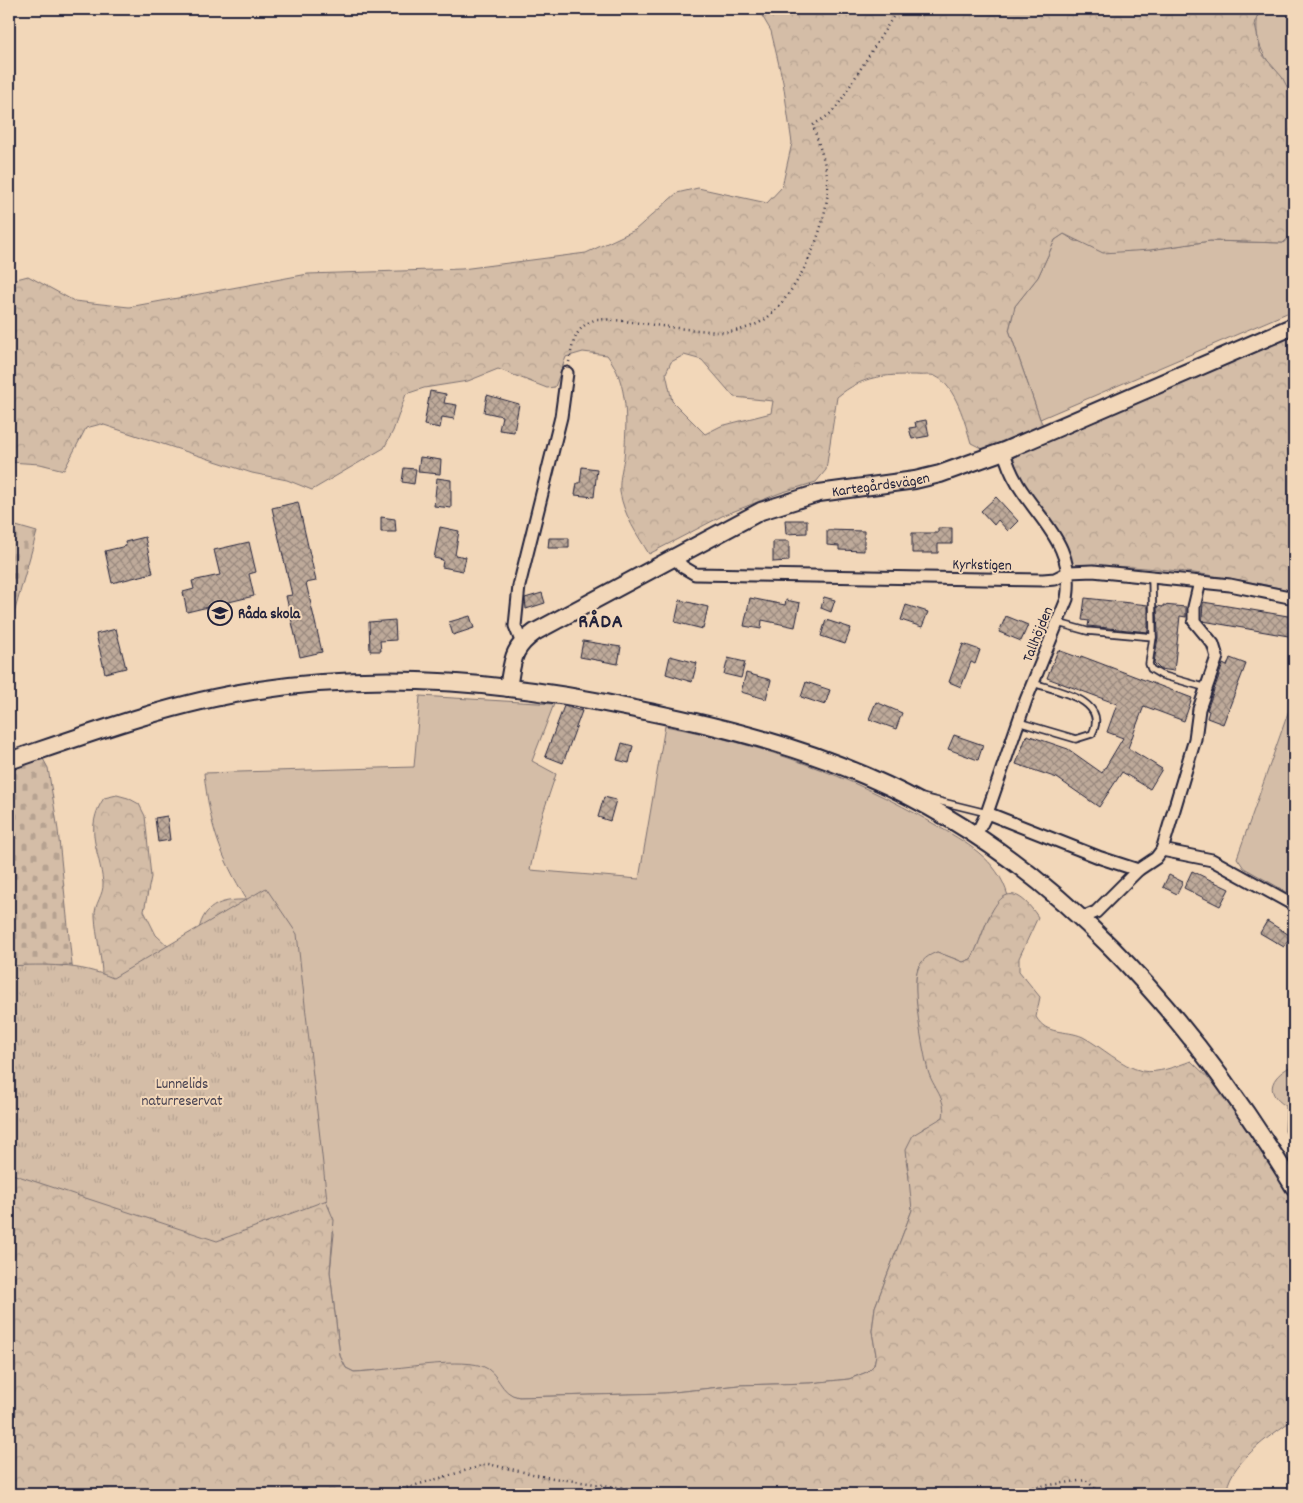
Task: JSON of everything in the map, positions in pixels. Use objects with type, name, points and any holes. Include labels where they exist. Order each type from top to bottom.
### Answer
[{"type":"street","name":"Kartegårdsvägen","points":[[521,641],[673,556],[760,511],[794,499],[819,493],[915,480],[940,474],[1004,451],[1294,326]]},
{"type":"street","points":[[508,688],[513,659],[521,641],[515,626],[519,586],[561,417],[566,373]]},
{"type":"street","name":"Tallhöjden","points":[[976,835],[987,814],[1018,722],[1067,600],[1069,572],[1061,548],[1054,534],[1011,476],[1004,451]]},
{"type":"street","name":"Kyrkstigen","points":[[673,556],[683,567],[695,574],[1043,580],[1055,579],[1069,572],[1152,576],[1230,585],[1294,598]]},
{"type":"street","points":[[1082,918],[1096,912],[1138,870],[1151,863],[1162,850],[1195,739],[1199,709],[1217,657],[1213,644],[1194,621],[1194,607],[1200,582]]},
{"type":"street","points":[[9,761],[136,720],[249,691],[316,684],[369,682],[432,683],[508,688],[598,701],[750,736],[842,766],[916,800],[976,835],[1031,875],[1082,918],[1130,966],[1179,1023],[1262,1136],[1294,1187]]},
{"type":"street","points":[[987,814],[1100,858],[1138,870]]},
{"type":"street","points":[[1162,850],[1212,860],[1294,905]]},
{"type":"lane","points":[[1152,576],[1153,637],[1149,664],[1151,669],[1161,675],[1207,688]]},
{"type":"lane","points":[[1058,623],[1087,631],[1153,637]]},
{"type":"lane","points":[[1018,722],[1076,739],[1092,734],[1096,727],[1096,717],[1092,708],[1082,701],[1033,683]]},
{"type":"lane","points":[[916,800],[921,797],[938,800],[987,814]]},
{"type":"path","points":[[566,373],[574,338],[589,322],[613,320],[660,327],[728,332],[760,322],[773,311],[806,263],[816,243],[825,214],[828,186],[813,125],[829,115],[838,105],[898,9]]},
{"type":"path","points":[[398,1494],[406,1488],[488,1464],[546,1477],[631,1489],[648,1494]]},
{"type":"path","points":[[983,1494],[1086,1480],[1101,1494]]},
{"type":"green space","points":[[758,9],[1259,9],[1255,25],[1261,53],[1282,77],[1294,100],[1294,233],[1283,243],[1210,241],[1150,250],[1103,253],[1064,234],[1055,240],[1038,277],[1015,306],[1009,330],[1040,419],[1049,437],[1139,402],[1294,334],[1294,591],[1184,572],[1128,567],[1072,566],[1063,538],[1017,477],[1011,463],[971,443],[963,416],[954,396],[942,381],[931,375],[884,376],[856,384],[837,397],[826,470],[816,482],[780,493],[722,516],[649,554],[628,517],[620,492],[625,445],[625,404],[619,378],[607,355],[583,352],[566,357],[555,387],[547,388],[498,369],[468,381],[424,388],[406,394],[393,431],[384,448],[312,490],[287,480],[252,473],[101,424],[86,428],[64,470],[40,464],[9,462],[9,281],[28,276],[74,301],[129,307],[308,274],[462,269],[586,253],[635,230],[677,193],[698,188],[767,203],[782,187],[792,143],[783,82],[771,31]],"holes":[[[684,355],[702,360],[734,397],[773,401],[771,413],[721,426],[705,434],[672,401],[666,373],[671,362]]]},
{"type":"green space","points":[[1259,9],[1294,9],[1294,100],[1261,47],[1257,24]]},
{"type":"green space","points":[[1294,233],[1294,310],[1040,419],[1009,330],[1015,306],[1038,277],[1055,240],[1064,234],[1075,241],[1150,250],[1210,241],[1283,243]]},
{"type":"green space","points":[[9,524],[37,532],[9,631]]},
{"type":"green space","points":[[420,696],[554,704],[532,761],[556,774],[540,822],[530,870],[639,879],[665,726],[700,733],[770,752],[837,776],[903,806],[957,838],[979,853],[997,872],[1008,896],[1001,900],[990,915],[971,959],[963,962],[937,952],[919,966],[917,973],[917,1000],[924,1050],[929,1072],[943,1100],[945,1112],[939,1122],[923,1128],[906,1160],[912,1194],[912,1210],[875,1307],[872,1331],[876,1355],[874,1365],[867,1372],[849,1379],[810,1383],[739,1385],[665,1393],[519,1397],[512,1395],[501,1387],[487,1371],[470,1364],[354,1372],[346,1368],[340,1356],[330,1272],[334,1234],[329,1207],[322,1192],[247,900],[229,868],[217,839],[209,809],[204,773],[414,767]]},
{"type":"green space","points":[[1294,696],[1294,896],[1244,868],[1237,858]]},
{"type":"green space","points":[[42,757],[48,768],[58,830],[72,965],[9,969],[9,769]]},
{"type":"green space","points":[[117,795],[139,804],[145,816],[151,877],[144,911],[156,935],[169,947],[198,936],[203,918],[214,906],[228,901],[247,900],[322,1192],[334,1220],[330,1272],[340,1356],[346,1368],[354,1372],[455,1363],[482,1366],[493,1373],[507,1392],[519,1397],[665,1393],[739,1385],[810,1383],[849,1379],[867,1372],[874,1365],[876,1355],[872,1331],[875,1307],[912,1210],[906,1149],[913,1135],[943,1117],[944,1111],[941,1099],[928,1071],[921,1035],[916,990],[918,969],[926,958],[937,952],[963,962],[971,959],[995,906],[1003,897],[1012,895],[1024,900],[1038,917],[1019,958],[1019,971],[1040,997],[1036,1017],[1040,1023],[1051,1030],[1083,1037],[1134,1069],[1148,1072],[1191,1061],[1217,1086],[1294,1200],[1294,1419],[1263,1442],[1242,1462],[1228,1483],[1227,1494],[9,1494],[9,969],[72,965],[74,983],[102,977],[95,912],[103,883],[94,830],[98,809],[104,798]]},
{"type":"green space","name":"Lunnelids naturreservat","points":[[266,888],[297,934],[327,1200],[217,1241],[9,1173],[9,966],[62,966],[101,973],[113,978]]},
{"type":"green space","points":[[1294,1065],[1294,1147],[1285,1131],[1286,1106],[1278,1100],[1272,1089],[1276,1078]]},
{"type":"building","points":[[430,391],[446,394],[444,403],[457,405],[454,419],[442,417],[440,428],[424,425]]},
{"type":"building","points":[[487,395],[519,404],[514,432],[499,430],[502,416],[484,412]]},
{"type":"building","points":[[926,420],[929,436],[912,439],[909,428],[916,427],[915,422]]},
{"type":"building","points":[[420,457],[441,460],[440,474],[418,472]]},
{"type":"building","points":[[582,467],[597,469],[594,497],[575,495],[577,483],[580,483]]},
{"type":"building","points":[[404,468],[416,469],[414,484],[402,482]]},
{"type":"building","points":[[437,478],[451,480],[451,508],[434,506]]},
{"type":"building","points":[[996,497],[1018,521],[1008,531],[998,520],[994,525],[981,511]]},
{"type":"building","points":[[298,502],[316,581],[306,583],[322,652],[300,657],[286,596],[292,595],[272,508]]},
{"type":"building","points":[[381,517],[395,519],[396,532],[381,532]]},
{"type":"building","points":[[785,520],[807,520],[807,533],[786,534]]},
{"type":"building","points":[[440,527],[459,531],[455,555],[466,557],[463,571],[442,567],[443,560],[434,558]]},
{"type":"building","points":[[938,528],[952,528],[952,544],[938,544],[938,553],[912,553],[912,533],[938,533]]},
{"type":"building","points":[[827,530],[864,531],[864,551],[839,550],[839,546],[827,545]]},
{"type":"building","points":[[145,537],[153,573],[112,583],[105,551],[126,546],[125,542]]},
{"type":"building","points":[[549,538],[569,538],[569,548],[548,548]]},
{"type":"building","points":[[773,541],[789,541],[789,561],[773,562]]},
{"type":"building","points":[[249,542],[256,572],[249,574],[254,596],[187,612],[183,592],[194,589],[192,581],[220,575],[214,550]]},
{"type":"building","points":[[542,593],[545,603],[526,609],[525,598]]},
{"type":"building","points":[[824,597],[835,600],[831,612],[821,608]]},
{"type":"building","points":[[750,598],[785,605],[786,600],[800,603],[795,627],[762,620],[761,629],[744,626]]},
{"type":"building","points":[[1085,598],[1148,605],[1148,632],[1088,626],[1089,621],[1082,620]]},
{"type":"building","points":[[680,600],[708,607],[703,629],[675,622]]},
{"type":"building","points":[[1203,602],[1294,617],[1294,637],[1203,621]]},
{"type":"building","points":[[906,605],[928,612],[922,627],[901,620]]},
{"type":"building","points":[[1163,605],[1186,607],[1186,617],[1180,616],[1174,671],[1160,669],[1154,663],[1158,637],[1157,606],[1163,607]]},
{"type":"building","points":[[470,616],[474,628],[453,635],[449,622]]},
{"type":"building","points":[[1006,616],[1028,625],[1021,641],[999,632]]},
{"type":"building","points":[[395,620],[396,640],[380,641],[381,651],[370,651],[369,622]]},
{"type":"building","points":[[826,620],[851,628],[845,644],[821,636]]},
{"type":"building","points":[[116,629],[126,668],[105,673],[96,634]]},
{"type":"building","points":[[583,641],[621,647],[618,664],[580,657]]},
{"type":"building","points":[[963,644],[980,650],[975,664],[971,662],[961,687],[949,682]]},
{"type":"building","points":[[1058,650],[1080,658],[1081,656],[1192,698],[1184,721],[1144,706],[1128,748],[1162,769],[1150,789],[1122,772],[1099,807],[1057,778],[1016,764],[1027,735],[1068,749],[1102,773],[1123,738],[1107,732],[1117,704],[1047,678]]},
{"type":"building","points":[[670,656],[697,663],[692,682],[666,674]]},
{"type":"building","points":[[728,658],[745,662],[741,678],[724,674]]},
{"type":"building","points":[[1230,658],[1246,664],[1223,724],[1207,718],[1209,711],[1207,710],[1223,664],[1227,666]]},
{"type":"building","points":[[746,673],[771,680],[766,699],[741,692]]},
{"type":"building","points":[[806,682],[830,690],[825,705],[801,697]]},
{"type":"building","points":[[876,702],[902,713],[896,729],[869,719]]},
{"type":"building","points":[[564,706],[582,711],[563,763],[545,756]]},
{"type":"building","points":[[954,735],[983,745],[978,760],[948,749]]},
{"type":"building","points":[[622,743],[633,746],[629,763],[617,760]]},
{"type":"building","points":[[604,797],[616,800],[610,821],[598,817]]},
{"type":"building","points":[[167,816],[170,840],[158,842],[155,818]]},
{"type":"building","points":[[1192,871],[1229,889],[1220,906],[1184,888]]},
{"type":"building","points":[[1169,875],[1183,882],[1177,894],[1163,887]]},
{"type":"building","points":[[1267,921],[1291,936],[1284,947],[1260,933]]},
{"type":"place","name":"Råda skola","points":[[220,613]]},
{"type":"district","name":"RÅDA","points":[[601,620]]}]
